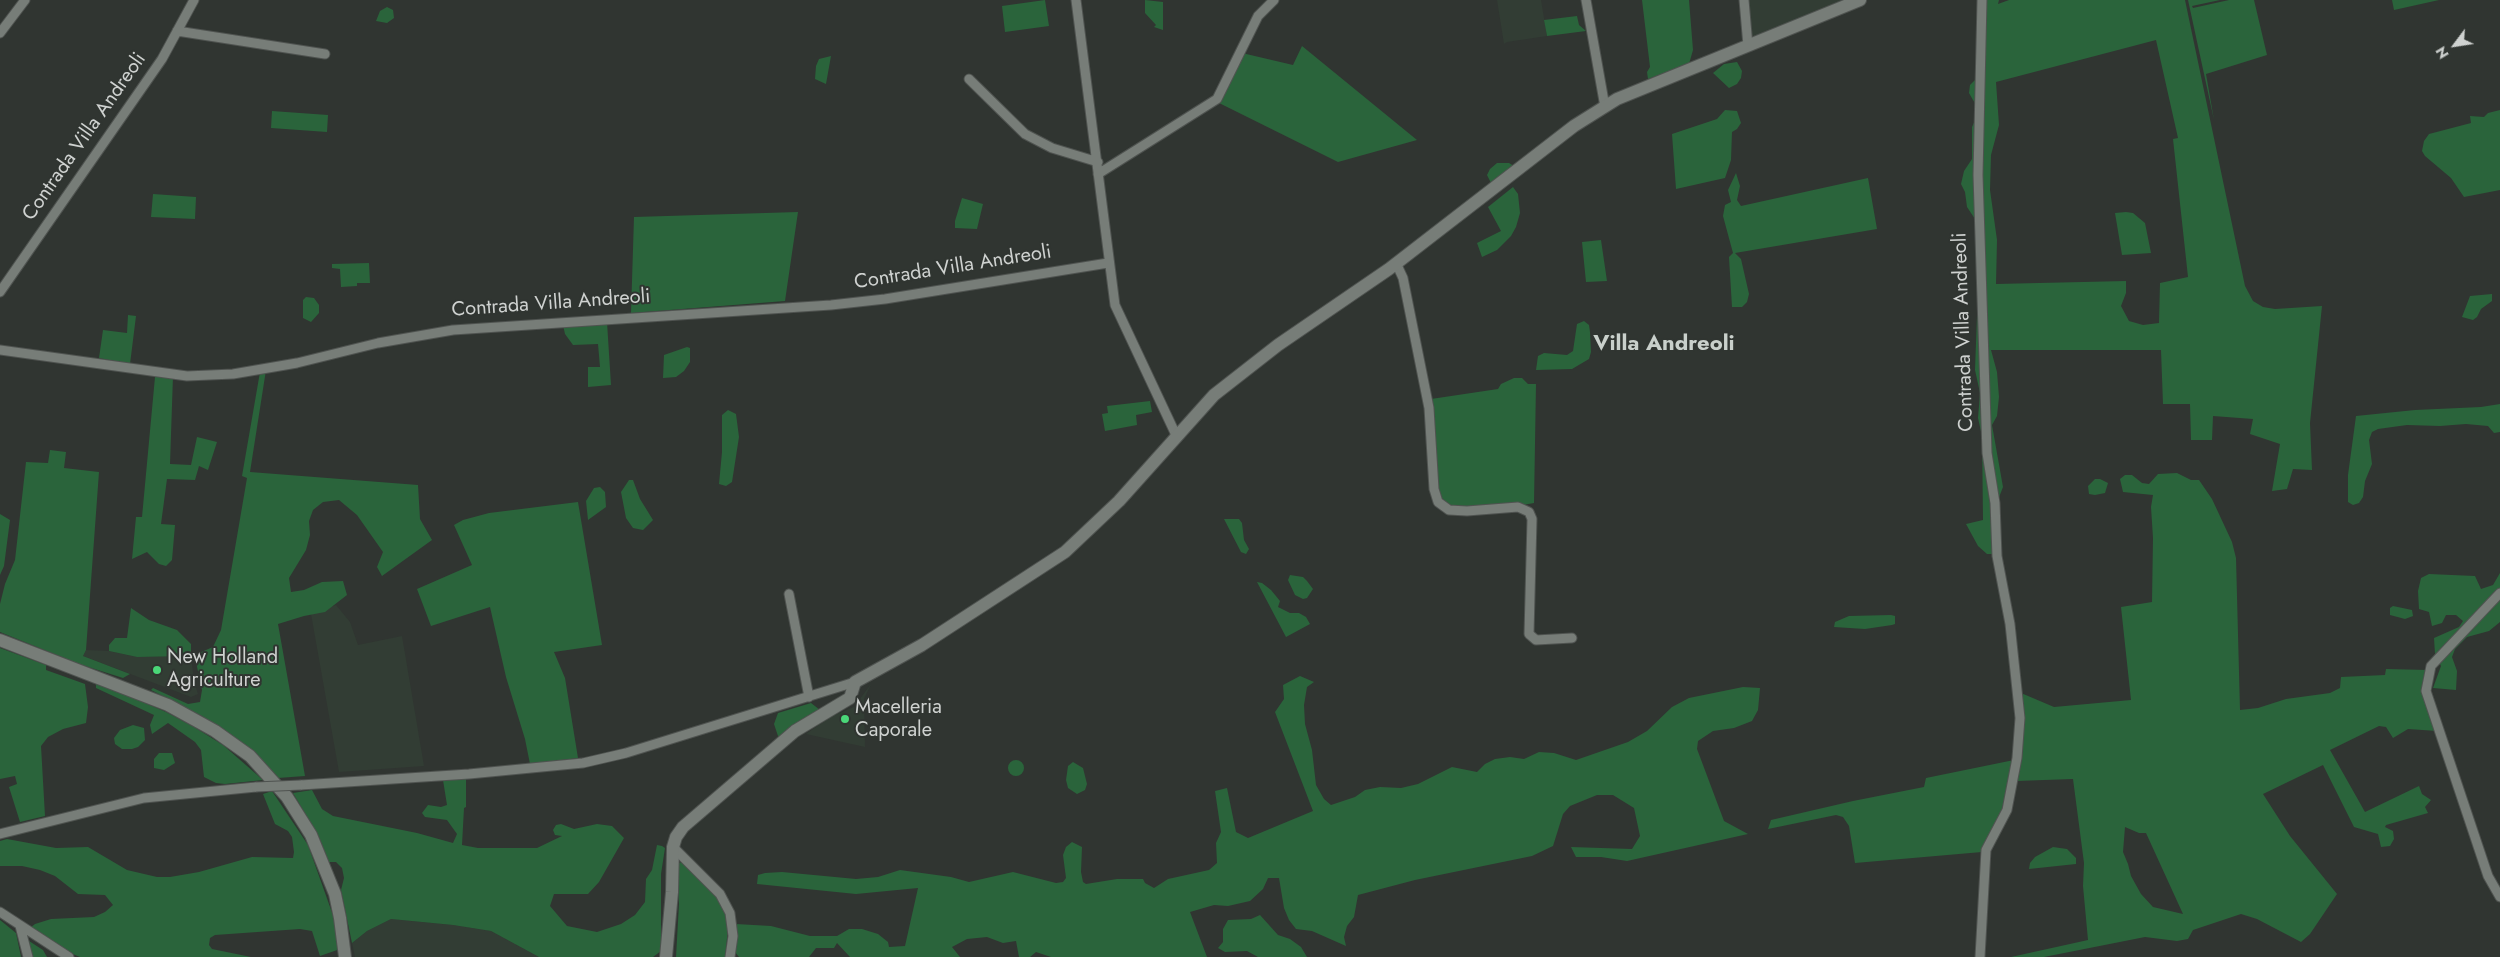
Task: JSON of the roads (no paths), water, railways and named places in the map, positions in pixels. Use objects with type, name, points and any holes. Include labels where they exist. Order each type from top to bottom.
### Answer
[{"type":"main road","points":[[666,957],[672,892],[673,847],[676,837],[683,827],[795,731],[850,698],[855,682],[922,645],[1065,552],[1119,501],[1214,394],[1278,345],[1396,263],[1574,126],[1617,99],[1860,0]]},
{"type":"main road","points":[[0,640],[168,705],[215,731],[250,756],[287,797],[311,835],[335,894],[345,957]]},
{"type":"street","points":[[0,33],[25,0]]},
{"type":"street","name":"Contrada Villa Andreoli","points":[[0,292],[162,60],[194,0]]},
{"type":"street","points":[[1076,0],[1098,162],[1108,263],[1115,305],[1176,435]]},
{"type":"street","points":[[1098,174],[1217,99],[1249,31],[1258,16],[1274,0]]},
{"type":"street","points":[[1586,0],[1605,107]]},
{"type":"street","points":[[1744,0],[1748,46]]},
{"type":"street","name":"Contrada Villa Andreoli","points":[[1980,957],[1986,850],[2007,810],[2018,758],[2020,718],[2014,660],[1997,556],[1995,503],[1987,453],[1978,175],[1982,0]]},
{"type":"street","points":[[177,31],[325,54]]},
{"type":"street","points":[[970,79],[1025,134],[1052,148],[1098,162]]},
{"type":"street","name":"Contrada Villa Andreoli","points":[[0,350],[187,376],[233,374],[297,362],[378,343],[453,330],[831,305],[885,299],[1108,263]]},
{"type":"street","points":[[1396,263],[1403,278],[1429,408],[1434,489],[1438,502],[1449,510],[1468,511],[1518,507],[1529,512],[1532,519],[1529,634],[1536,640],[1572,638]]},
{"type":"street","points":[[2500,593],[2431,666],[2426,691],[2488,876],[2500,897]]},
{"type":"street","points":[[789,594],[809,697]]},
{"type":"street","points":[[0,834],[144,798],[256,787],[460,774],[583,763],[626,754],[855,682]]},
{"type":"street","points":[[673,847],[720,894],[730,913],[734,936],[730,957]]},
{"type":"street","points":[[0,912],[10,916],[20,926],[69,957]]},
{"type":"street","points":[[20,926],[28,957]]},
{"type":"street","points":[[44,942],[52,957]]},
{"type":"place","name":"New Holland Agriculture","points":[[157,670]]},
{"type":"place","name":"Macelleria Caporale","points":[[845,719]]},
{"type":"district","name":"Villa Andreoli","points":[[1664,345]]}]
